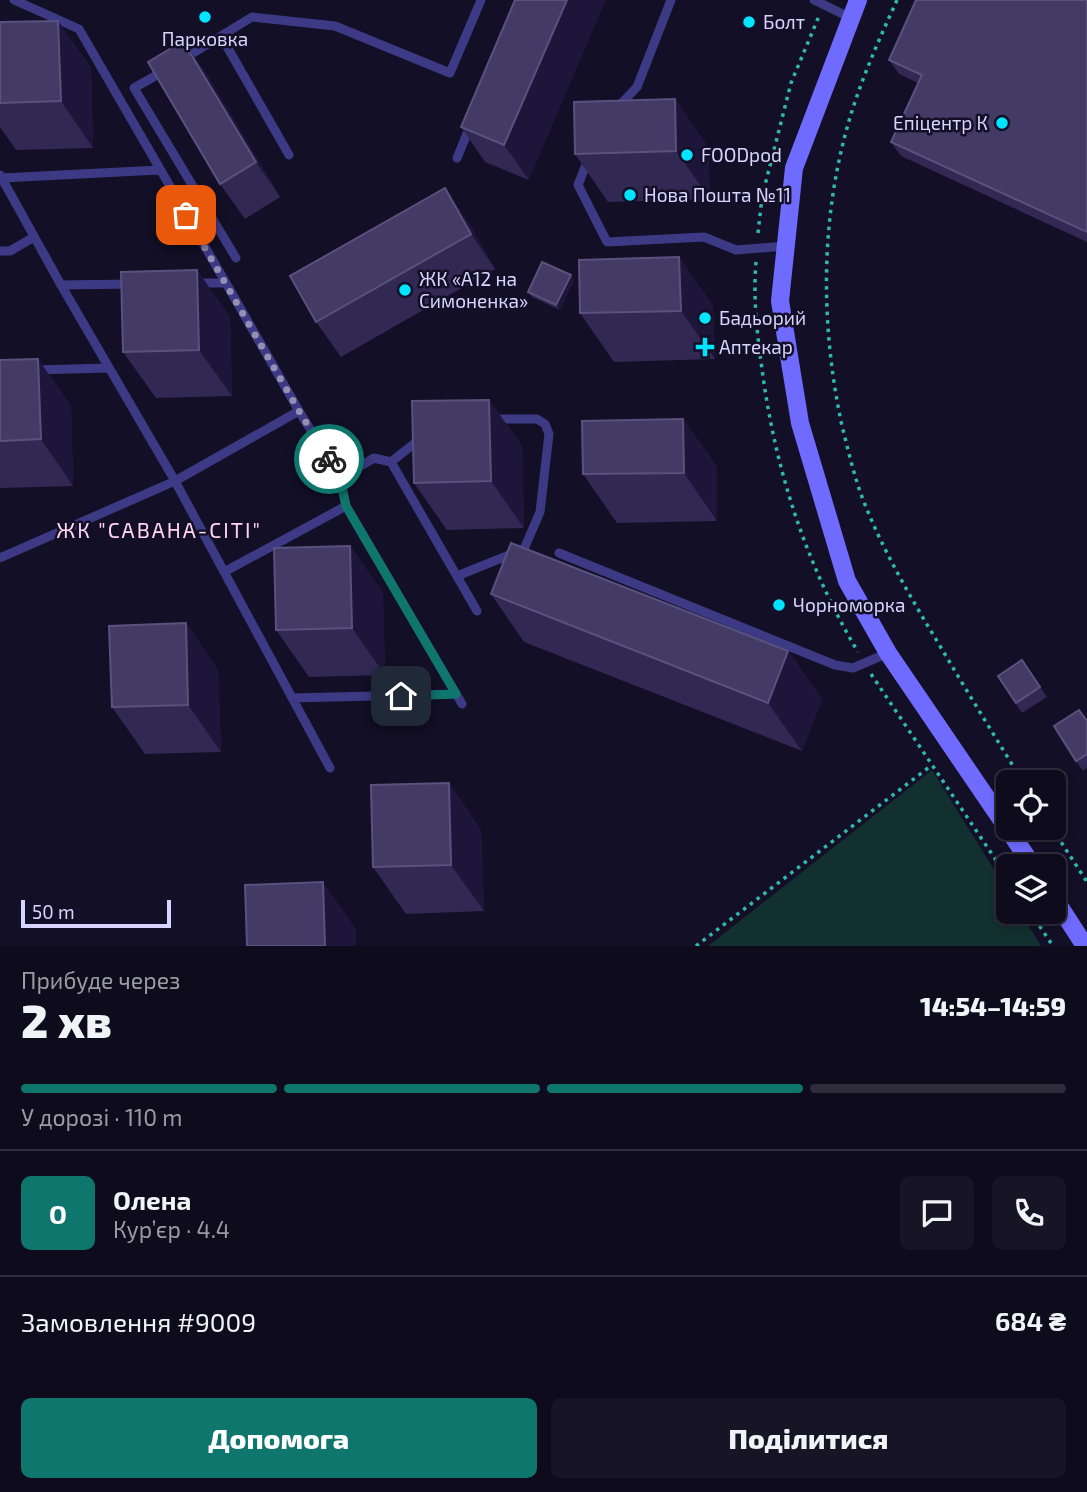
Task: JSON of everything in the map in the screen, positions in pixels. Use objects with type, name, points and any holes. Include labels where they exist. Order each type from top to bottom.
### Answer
[{"type":"street","points":[[858,0],[794,168],[780,301],[800,423],[847,581],[888,653],[1025,854]]},
{"type":"street","points":[[1066,917],[1084,946]]},
{"type":"lane","points":[[14,0],[79,29],[340,478],[346,506],[461,704]]},
{"type":"lane","points":[[178,62],[252,17],[335,26],[450,73],[481,0]]},
{"type":"lane","points":[[610,115],[636,87],[671,0]]},
{"type":"lane","points":[[814,0],[851,18]]},
{"type":"lane","points":[[53,30],[79,29]]},
{"type":"lane","points":[[221,36],[289,155]]},
{"type":"lane","points":[[167,69],[134,88],[236,258]]},
{"type":"lane","points":[[457,158],[478,109]]},
{"type":"lane","points":[[592,149],[578,186],[607,242],[704,237],[736,250],[786,247]]},
{"type":"lane","points":[[159,170],[1,177],[175,481],[330,768]]},
{"type":"lane","points":[[0,251],[10,251],[34,237]]},
{"type":"lane","points":[[184,284],[226,283]]},
{"type":"lane","points":[[61,285],[143,284]]},
{"type":"lane","points":[[27,370],[109,368]]},
{"type":"lane","points":[[0,558],[175,481],[299,411]]},
{"type":"lane","points":[[457,576],[524,549],[540,512],[549,434],[545,424],[537,419],[487,419]]},
{"type":"lane","points":[[391,462],[431,431]]},
{"type":"lane","points":[[340,478],[374,458],[391,462],[477,611]]},
{"type":"lane","points":[[224,572],[346,506]]},
{"type":"lane","points":[[559,553],[835,665],[853,668],[888,653]]},
{"type":"lane","points":[[292,698],[456,694]]},
{"type":"path","points":[[897,0],[858,92],[836,178],[826,261],[827,329],[831,366],[854,473],[882,543],[923,618],[1016,770]]},
{"type":"path","points":[[864,663],[996,860]]},
{"type":"path","points":[[696,946],[932,765]]},
{"type":"path","points":[[1060,840],[1087,882]]},
{"type":"path","points":[[1038,924],[1053,946]]},
{"type":"green space","points":[[932,770],[996,873],[996,924],[1027,924],[1041,946],[708,946]]},
{"type":"building","points":[[515,0],[567,0],[504,145],[461,127]]},
{"type":"building","name":"Епіцентр К","points":[[916,0],[1087,0],[1087,232],[891,142],[922,75],[889,60]]},
{"type":"building","points":[[58,21],[61,101],[0,103],[0,22]]},
{"type":"building","points":[[183,41],[256,162],[220,184],[148,62]]},
{"type":"building","points":[[675,99],[676,151],[575,154],[574,102]]},
{"type":"building","points":[[445,188],[471,234],[316,322],[290,276]]},
{"type":"building","points":[[679,257],[681,311],[580,313],[579,260]]},
{"type":"building","points":[[542,262],[571,275],[556,305],[528,292]]},
{"type":"building","points":[[197,270],[199,350],[123,352],[121,272]]},
{"type":"building","points":[[38,359],[41,439],[0,441],[0,360]]},
{"type":"building","points":[[489,400],[491,481],[414,483],[412,401]]},
{"type":"building","points":[[683,419],[684,473],[583,474],[582,421]]},
{"type":"building","points":[[511,543],[788,651],[768,703],[491,594]]},
{"type":"building","points":[[350,546],[352,628],[276,630],[274,548]]},
{"type":"building","points":[[186,623],[188,705],[112,707],[109,626]]},
{"type":"building","points":[[1022,660],[1040,687],[1016,703],[998,676]]},
{"type":"building","points":[[1079,710],[1087,721],[1087,754],[1076,761],[1054,726]]},
{"type":"building","points":[[449,783],[451,865],[373,867],[371,785]]},
{"type":"building","points":[[323,882],[325,946],[247,946],[245,885]]},
{"type":"way so far","points":[[186,215],[329,459]]},
{"type":"place","name":"Парковка","points":[[205,17]]},
{"type":"place","name":"Болт","points":[[749,22]]},
{"type":"place","name":"Епіцентр К","points":[[1002,123]]},
{"type":"place","name":"FOODpod","points":[[687,155]]},
{"type":"place","name":"Нова Пошта №11","points":[[630,195]]},
{"type":"place","name":"ЖК «А12 на Симоненка»","points":[[405,290]]},
{"type":"place","name":"Бадьорий","points":[[705,318]]},
{"type":"place","name":"Аптекар","points":[[705,347]]},
{"type":"place","name":"Чорноморка","points":[[779,605]]},
{"type":"district","name":"ЖК \"САВАНА-СІТІ\"","points":[[159,531]]},
{"type":"route","points":[[329,459],[340,478],[346,506],[456,694],[401,696]]}]
